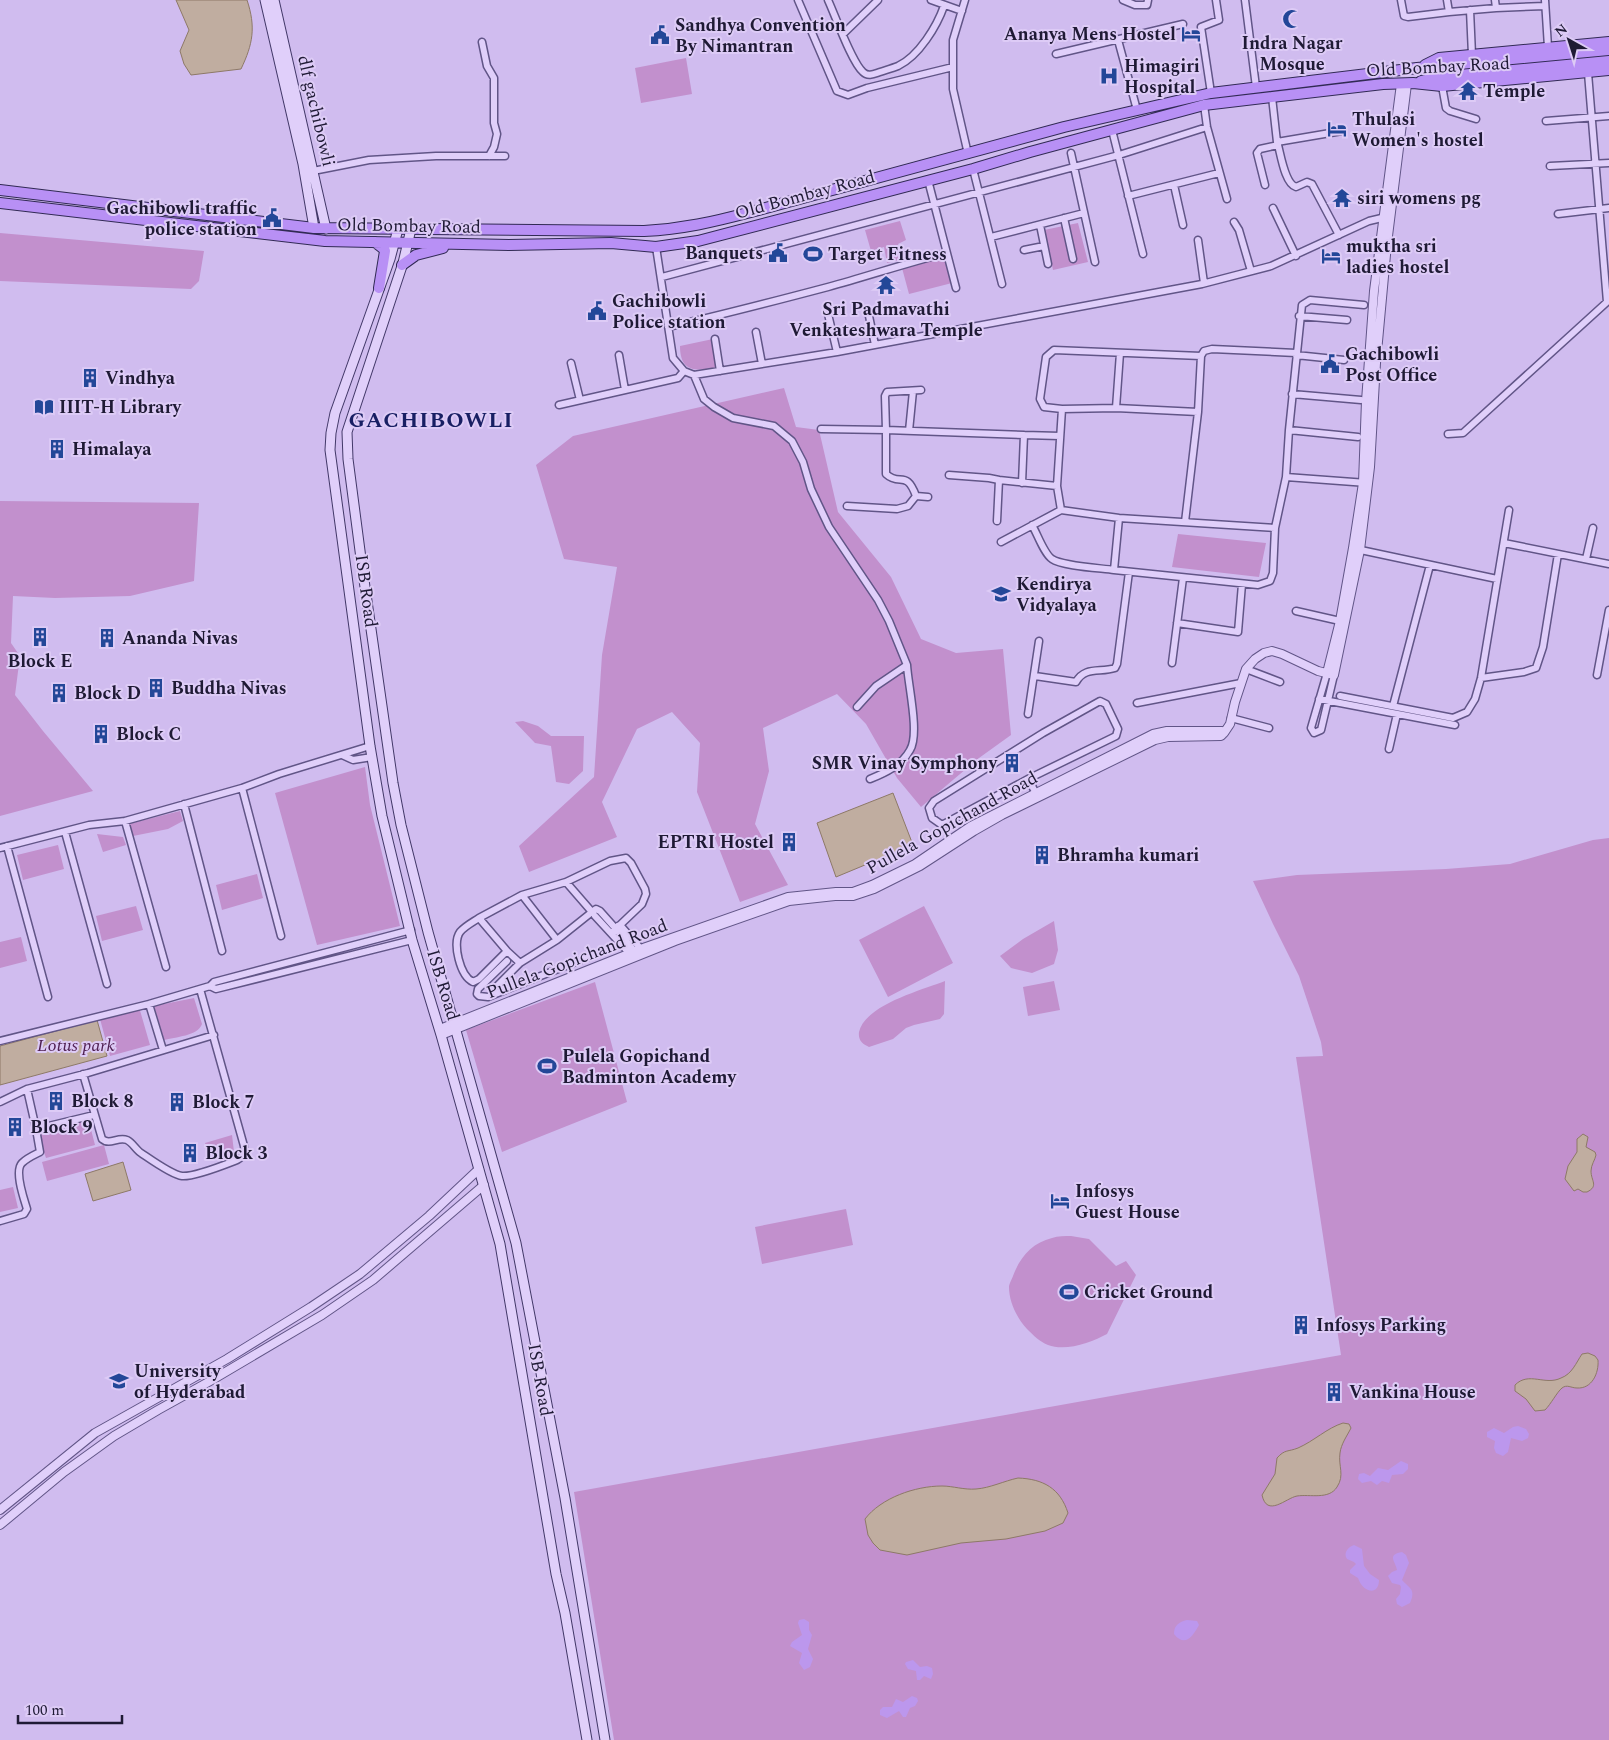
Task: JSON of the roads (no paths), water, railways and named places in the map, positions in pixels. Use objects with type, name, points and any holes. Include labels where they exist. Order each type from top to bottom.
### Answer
[{"type":"main road","points":[[265,0],[303,164],[314,228]]},
{"type":"main road","name":"dlf gachibowli","points":[[274,0],[326,228]]},
{"type":"main road","name":"Old Bombay Road","points":[[0,190],[314,228],[675,230],[700,225],[1064,127],[1211,93],[1417,68],[1439,58],[1609,42]]},
{"type":"main road","points":[[1439,76],[1609,50]]},
{"type":"main road","points":[[1439,76],[1609,61]]},
{"type":"main road","name":"Old Bombay Road","points":[[1417,68],[1439,76]]},
{"type":"main road","name":"Old Bombay Road","points":[[0,203],[325,241],[464,244],[561,243],[656,247],[698,241],[973,169],[1204,105],[1383,84],[1405,87],[1439,76],[1588,73],[1609,70]]},
{"type":"main road","name":"ISB Road","points":[[398,229],[395,243],[335,413],[330,450],[370,746],[382,816],[412,940],[500,1244],[556,1574],[565,1613],[587,1740]]},
{"type":"main road","name":"ISB Road","points":[[411,229],[402,265],[347,432],[348,459],[362,572],[386,745],[398,808],[428,932],[516,1244],[565,1498],[605,1740]]},
{"type":"main road","points":[[627,245],[628,231]]},
{"type":"main road","points":[[373,242],[384,248],[385,251],[379,288]]},
{"type":"main road","points":[[402,265],[422,252],[464,244]]},
{"type":"main road","points":[[347,574],[362,572]]},
{"type":"street","points":[[798,0],[837,91],[848,95],[867,88],[953,67]]},
{"type":"street","points":[[828,0],[851,54],[861,71],[871,76],[900,65],[918,49],[932,32],[944,6]]},
{"type":"street","points":[[843,34],[878,0]]},
{"type":"street","points":[[931,0],[962,11]]},
{"type":"street","points":[[965,0],[953,40],[953,88],[968,154]]},
{"type":"street","points":[[1123,0],[1135,5],[1147,5],[1148,0]]},
{"type":"street","points":[[1211,93],[1201,27],[1219,20],[1216,0]]},
{"type":"street","points":[[1245,0],[1256,87]]},
{"type":"street","points":[[1401,0],[1402,13],[1408,17],[1545,3],[1548,47]]},
{"type":"street","points":[[1447,0],[1449,12]]},
{"type":"street","points":[[1495,0],[1496,8]]},
{"type":"street","points":[[1470,10],[1472,55]]},
{"type":"street","points":[[1056,54],[1183,24]]},
{"type":"street","points":[[1118,40],[1137,110]]},
{"type":"street","points":[[482,42],[487,66],[494,78],[494,123],[497,134],[494,147],[489,156]]},
{"type":"street","points":[[1448,434],[1463,433],[1607,302],[1604,274],[1607,256],[1598,209],[1588,73]]},
{"type":"street","points":[[1439,76],[1446,108],[1476,119]]},
{"type":"street","points":[[1357,549],[1340,621],[1330,674],[1328,700],[1321,730],[1314,733],[1311,728],[1330,674],[1357,549],[1365,483],[1366,401],[1374,291],[1387,217],[1399,117],[1405,87]]},
{"type":"street","points":[[1272,97],[1278,144],[1285,173],[1291,184],[1296,187],[1307,182],[1312,184],[1339,235]]},
{"type":"street","points":[[1204,105],[1207,127],[1228,199]]},
{"type":"street","points":[[1546,121],[1609,116]]},
{"type":"street","points":[[662,277],[1073,168],[1207,127]]},
{"type":"street","points":[[1112,130],[1143,254]]},
{"type":"street","points":[[1265,185],[1257,154],[1260,148],[1342,132]]},
{"type":"street","points":[[1070,153],[1095,262]]},
{"type":"street","points":[[313,171],[369,160],[436,156],[505,156]]},
{"type":"street","points":[[1550,166],[1609,163]]},
{"type":"street","points":[[973,169],[1002,284]]},
{"type":"street","points":[[1128,196],[1220,173]]},
{"type":"street","points":[[928,180],[956,288]]},
{"type":"street","points":[[1174,185],[1183,226]]},
{"type":"street","points":[[1273,208],[1296,256]]},
{"type":"street","points":[[1558,214],[1609,208]]},
{"type":"street","points":[[991,238],[1084,213]]},
{"type":"street","points":[[656,247],[673,358],[684,371],[694,375],[837,352],[1204,283],[1251,271],[1296,256],[1339,235],[1387,217]]},
{"type":"street","points":[[1064,218],[1073,259]]},
{"type":"street","points":[[1234,222],[1239,230],[1251,271]]},
{"type":"street","points":[[1040,225],[1048,264]]},
{"type":"street","points":[[1198,240],[1204,283]]},
{"type":"street","points":[[1024,250],[1044,246]]},
{"type":"street","points":[[668,327],[727,314],[830,287],[895,266],[946,253]]},
{"type":"street","points":[[1032,525],[1047,554],[1052,559],[1064,563],[1242,584],[1258,585],[1270,581],[1273,574],[1275,528],[1286,477],[1299,316],[1302,305],[1307,300],[1364,305]]},
{"type":"street","points":[[828,314],[837,352]]},
{"type":"street","points":[[869,316],[875,345]]},
{"type":"street","points":[[1299,316],[1347,320]]},
{"type":"street","points":[[756,332],[762,364]]},
{"type":"street","points":[[715,340],[720,371]]},
{"type":"street","points":[[1185,522],[1198,412],[1201,356],[1204,351],[1212,349],[1296,354],[1344,360]]},
{"type":"street","points":[[1198,412],[1116,408],[1062,409],[1044,407],[1040,399],[1047,355],[1054,350],[1201,356]]},
{"type":"street","points":[[1116,408],[1120,353]]},
{"type":"street","points":[[619,355],[625,390]]},
{"type":"street","points":[[571,362],[580,400]]},
{"type":"street","points":[[559,405],[678,378],[684,371]]},
{"type":"street","points":[[694,375],[704,400],[714,407],[733,418],[774,426],[792,441],[803,462],[811,489],[826,520],[878,600],[889,621],[907,665],[914,730],[911,749],[901,762],[886,772],[870,779]]},
{"type":"street","points":[[916,496],[911,484],[906,480],[890,477],[886,474],[885,396],[886,392],[921,390]]},
{"type":"street","points":[[909,431],[913,391]]},
{"type":"street","points":[[1292,394],[1361,400]]},
{"type":"street","points":[[1061,510],[1057,486],[1062,409]]},
{"type":"street","points":[[821,429],[1060,436]]},
{"type":"street","points":[[1289,430],[1358,437]]},
{"type":"street","points":[[1022,483],[1024,435]]},
{"type":"street","points":[[949,475],[1057,486]]},
{"type":"street","points":[[1286,477],[1365,483]]},
{"type":"street","points":[[997,521],[999,480]]},
{"type":"street","points":[[916,496],[928,497]]},
{"type":"street","points":[[847,506],[897,508],[908,506],[916,496]]},
{"type":"street","points":[[1001,542],[1061,510],[1119,518],[1275,528]]},
{"type":"street","points":[[1340,696],[1453,718],[1467,712],[1476,699],[1509,510]]},
{"type":"street","points":[[1114,570],[1119,518]]},
{"type":"street","points":[[1586,559],[1593,528]]},
{"type":"street","points":[[1504,543],[1609,564]]},
{"type":"street","points":[[1357,549],[1496,579]]},
{"type":"street","points":[[1480,678],[1524,672],[1536,668],[1543,647],[1558,554]]},
{"type":"street","points":[[1393,706],[1430,565]]},
{"type":"street","points":[[1035,676],[1076,682],[1079,676],[1087,671],[1115,668],[1129,572]]},
{"type":"street","points":[[1172,663],[1183,578]]},
{"type":"street","points":[[1177,623],[1238,632],[1242,584]]},
{"type":"street","points":[[1597,675],[1609,610]]},
{"type":"street","points":[[1296,611],[1340,621]]},
{"type":"street","points":[[1028,714],[1039,641]]},
{"type":"street","points":[[1269,728],[1232,718],[1241,683],[1246,670],[1255,658],[1264,652],[1272,651],[1330,674]]},
{"type":"street","points":[[857,707],[876,686],[907,665]]},
{"type":"street","points":[[1246,670],[1280,682]]},
{"type":"street","points":[[1137,703],[1241,683]]},
{"type":"street","points":[[1320,699],[1455,725]]},
{"type":"street","points":[[1100,701],[1106,704],[1118,729],[1116,736],[1027,779],[942,825],[932,818],[929,808],[934,801],[1043,733],[1100,701]]},
{"type":"street","points":[[1389,749],[1397,714]]},
{"type":"street","name":"Pullela Gopichand Road","points":[[440,1032],[580,977],[640,951],[789,901],[853,896],[874,889],[918,867],[974,830],[1036,793],[1153,734],[1167,731],[1222,733],[1228,728],[1232,718]]},
{"type":"street","points":[[48,997],[3,847],[89,825],[125,821],[242,788],[279,774],[370,746]]},
{"type":"street","points":[[342,755],[353,760],[372,756]]},
{"type":"street","points":[[1027,779],[1036,793]]},
{"type":"street","points":[[242,788],[281,936]]},
{"type":"street","points":[[184,804],[222,952]]},
{"type":"street","points":[[125,821],[166,967]]},
{"type":"street","points":[[65,832],[107,984]]},
{"type":"street","points":[[507,951],[475,982],[468,980],[460,964],[459,934],[479,918],[522,895],[566,882],[610,860],[626,858],[645,889],[646,894],[642,904],[616,929]]},
{"type":"street","points":[[566,882],[593,914]]},
{"type":"street","points":[[522,895],[557,940]]},
{"type":"street","points":[[495,994],[494,990],[520,963],[557,940],[599,910],[640,951]]},
{"type":"street","points":[[479,918],[507,951],[520,963]]},
{"type":"street","points":[[616,929],[621,944]]},
{"type":"street","points":[[0,1041],[149,1004],[210,986],[214,982],[411,930]]},
{"type":"street","points":[[210,986],[216,989],[412,940]]},
{"type":"street","points":[[507,961],[477,991],[479,996],[482,998],[495,994],[621,944],[640,951]]},
{"type":"street","name":"Pullela Gopichand Road","points":[[580,977],[640,951]]},
{"type":"street","points":[[83,1074],[94,1115],[104,1142],[123,1139],[128,1141],[140,1153],[168,1171],[181,1176],[242,1158],[245,1153],[244,1146],[200,989]]},
{"type":"street","points":[[149,1004],[163,1050]]},
{"type":"street","points":[[0,1102],[28,1089],[214,1035]]},
{"type":"street","points":[[0,1220],[24,1214],[27,1209],[18,1170],[21,1163],[40,1152],[28,1089]]},
{"type":"street","points":[[36,1129],[94,1115]]},
{"type":"street","points":[[0,1510],[96,1433],[227,1359],[360,1274],[429,1216],[479,1170]]},
{"type":"street","points":[[0,1525],[64,1472],[114,1436],[322,1315],[373,1280],[484,1186]]},
{"type":"place","name":"Indra Nagar Mosque","points":[[1292,19]]},
{"type":"place","name":"Ananya Mens Hostel","points":[[1191,34]]},
{"type":"place","name":"Sandhya Convention By Nimantran","points":[[660,35]]},
{"type":"place","name":"Himagiri Hospital","points":[[1109,76]]},
{"type":"place","name":"Temple","points":[[1468,91]]},
{"type":"place","name":"Thulasi Women's hostel","points":[[1337,129]]},
{"type":"place","name":"siri womens pg","points":[[1342,198]]},
{"type":"place","name":"Gachibowli traffic police station","points":[[272,218]]},
{"type":"place","name":"Banquets","points":[[778,253]]},
{"type":"place","name":"Target Fitness","points":[[813,254]]},
{"type":"place","name":"muktha sri ladies hostel","points":[[1331,256]]},
{"type":"place","name":"Sri Padmavathi Venkateshwara Temple","points":[[886,285]]},
{"type":"place","name":"Gachibowli Police station","points":[[597,311]]},
{"type":"place","name":"Gachibowli Post Office","points":[[1330,364]]},
{"type":"place","name":"Vindhya","points":[[90,378]]},
{"type":"place","name":"IIIT-H Library","points":[[44,407]]},
{"type":"place","name":"Himalaya","points":[[57,449]]},
{"type":"place","name":"Kendirya Vidyalaya","points":[[1001,594]]},
{"type":"place","name":"Block E","points":[[40,637]]},
{"type":"place","name":"Ananda Nivas","points":[[107,638]]},
{"type":"place","name":"Buddha Nivas","points":[[156,688]]},
{"type":"place","name":"Block D","points":[[59,693]]},
{"type":"place","name":"Block C","points":[[101,734]]},
{"type":"place","name":"SMR Vinay Symphony","points":[[1012,763]]},
{"type":"place","name":"EPTRI Hostel","points":[[789,842]]},
{"type":"place","name":"Bhramha kumari","points":[[1042,855]]},
{"type":"place","name":"Pulela Gopichand Badminton Academy","points":[[547,1066]]},
{"type":"place","name":"Block 8","points":[[56,1101]]},
{"type":"place","name":"Block 7","points":[[177,1102]]},
{"type":"place","name":"Block 9","points":[[15,1127]]},
{"type":"place","name":"Block 3","points":[[190,1153]]},
{"type":"place","name":"Infosys Guest House","points":[[1060,1201]]},
{"type":"place","name":"Cricket Ground","points":[[1069,1292]]},
{"type":"place","name":"Infosys Parking","points":[[1301,1325]]},
{"type":"place","name":"University of Hyderabad","points":[[119,1381]]},
{"type":"place","name":"Vankina House","points":[[1334,1392]]},
{"type":"district","name":"GACHIBOWLI","points":[[431,420]]},
{"type":"park label","name":"Lotus park","points":[[76,1045]]}]
